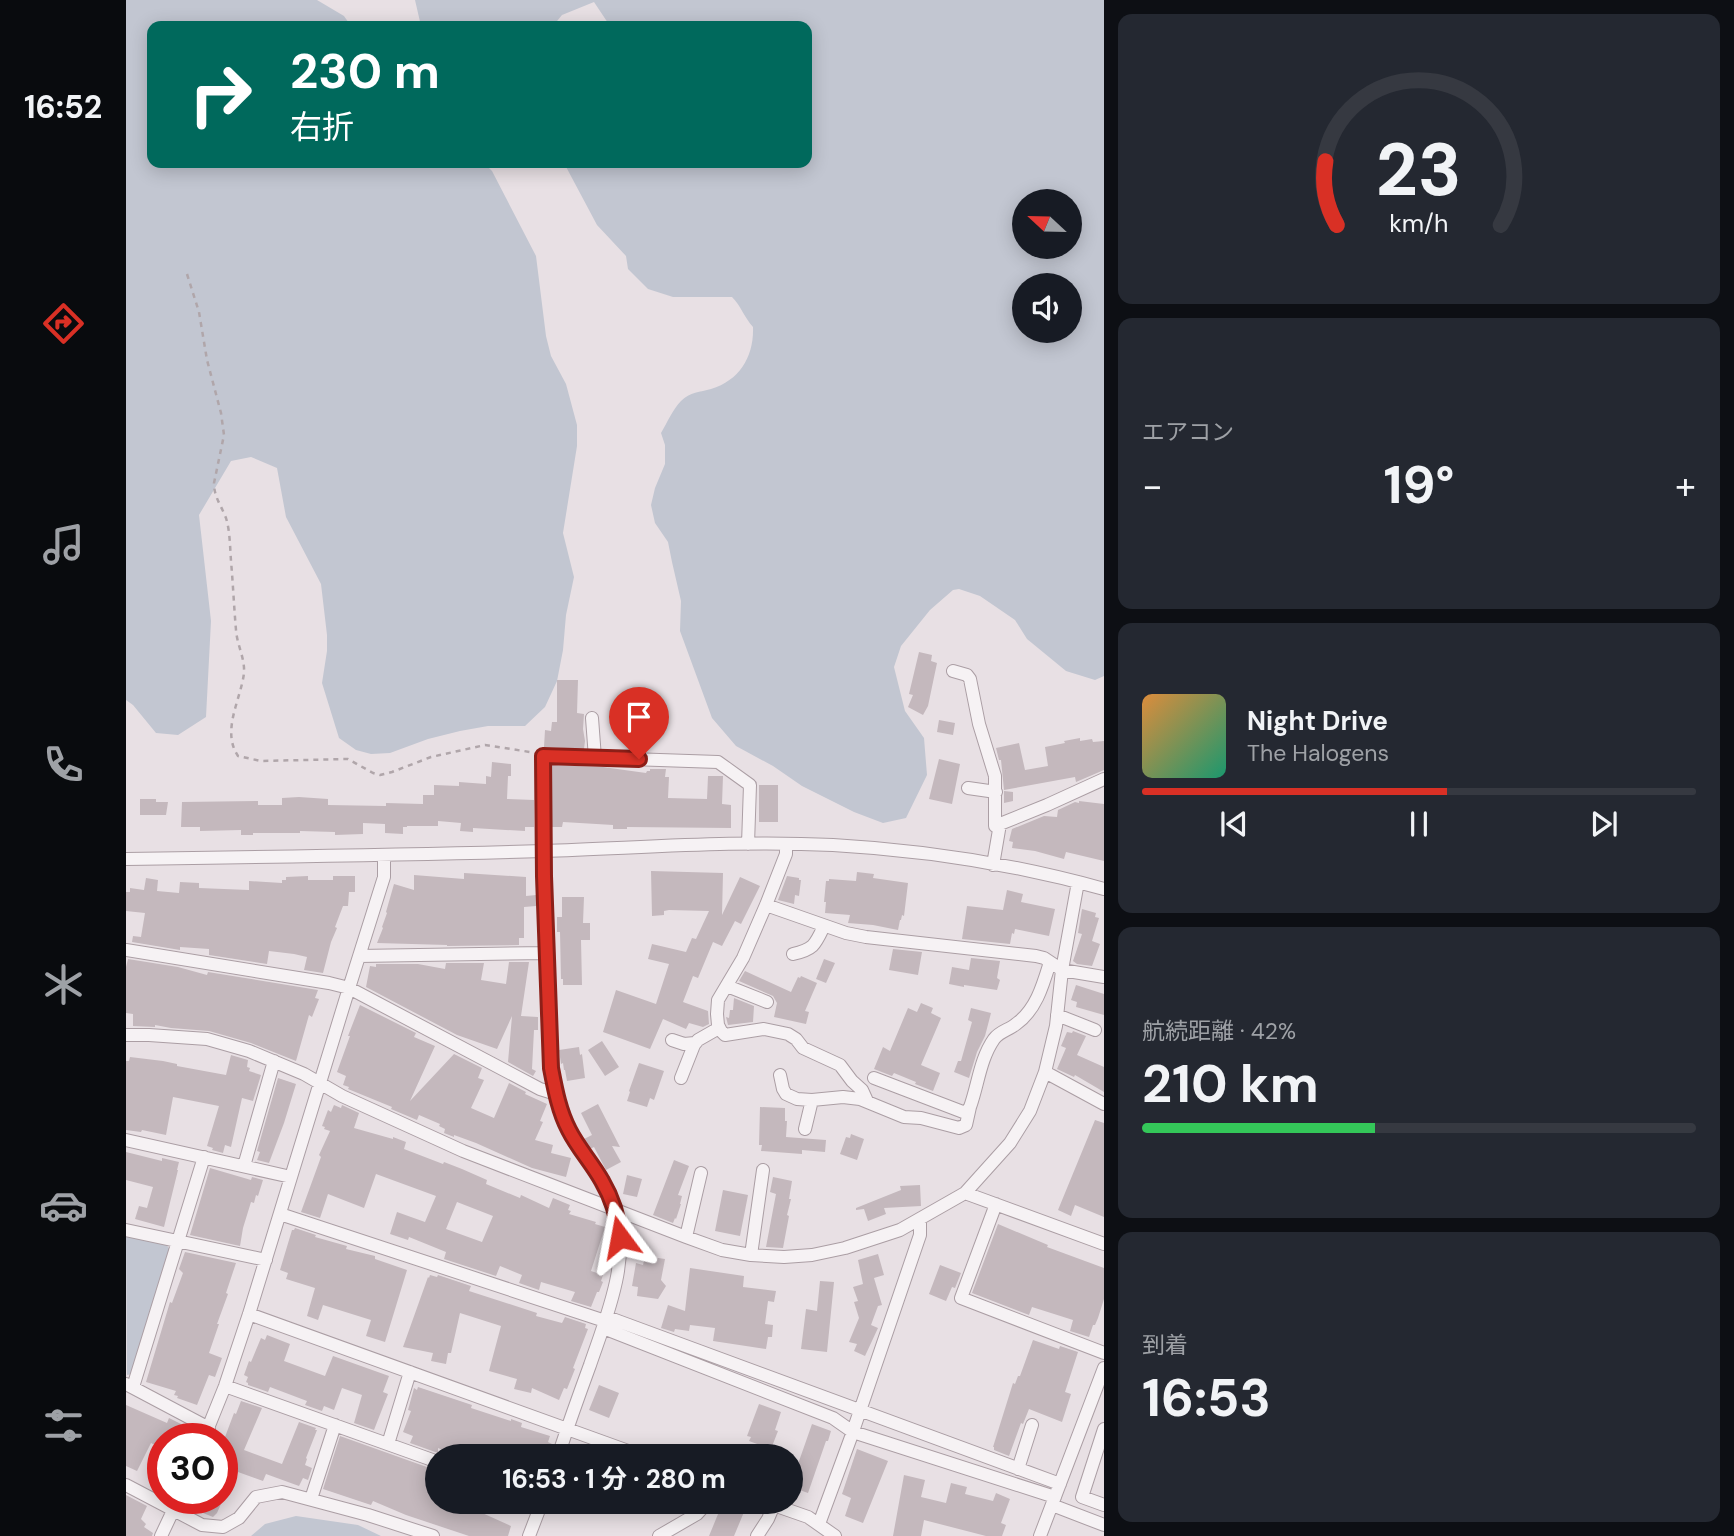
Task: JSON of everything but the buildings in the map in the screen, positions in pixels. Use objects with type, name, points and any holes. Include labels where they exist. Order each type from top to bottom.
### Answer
[{"type":"street","points":[[953,671],[967,675],[970,679],[979,724],[995,776],[995,826],[1103,781]]},
{"type":"street","points":[[592,718],[595,758]]},
{"type":"street","points":[[562,1444],[612,1301],[620,1254],[619,1222],[614,1208],[602,1181],[569,1131],[556,1094],[551,1068],[543,851],[543,756],[718,762],[750,785],[748,844]]},
{"type":"street","points":[[968,788],[996,792]]},
{"type":"street","points":[[993,865],[1000,824]]},
{"type":"street","points":[[126,859],[384,855],[748,844],[834,845],[909,852],[993,865],[1104,890]]},
{"type":"street","points":[[786,844],[786,854],[743,958],[718,1000],[719,1028],[725,1035],[764,1029],[788,1034],[803,1048],[840,1065],[862,1090],[867,1101]]},
{"type":"street","points":[[211,1423],[249,1314],[321,1084],[384,877],[384,855]]},
{"type":"street","points":[[126,1035],[206,1039],[249,1051],[304,1074],[342,1096],[463,1151],[722,1250],[769,1257],[812,1255],[834,1251],[900,1230],[920,1219],[965,1193],[1010,1143],[1030,1111],[1045,1072],[1057,1015],[1077,882]]},
{"type":"street","points":[[766,905],[846,933],[1036,956],[1062,970],[1104,977]]},
{"type":"street","points":[[793,954],[814,946],[824,926]]},
{"type":"street","points":[[126,950],[349,988],[540,1089],[556,1094]]},
{"type":"street","points":[[359,956],[547,953]]},
{"type":"street","points":[[780,1075],[783,1089],[791,1097],[812,1100],[843,1097],[867,1101],[904,1117],[921,1118],[959,1128],[966,1125],[979,1072],[995,1038],[1026,1017],[1035,1004],[1050,962]]},
{"type":"street","points":[[727,986],[767,1002]]},
{"type":"street","points":[[1057,1015],[1095,1030]]},
{"type":"street","points":[[681,1078],[695,1043],[719,1028]]},
{"type":"street","points":[[672,1040],[684,1044],[695,1043]]},
{"type":"street","points":[[244,1166],[274,1061]]},
{"type":"street","points":[[1045,1072],[1104,1104]]},
{"type":"street","points":[[874,1078],[962,1112],[970,1107]]},
{"type":"street","points":[[805,1129],[812,1100]]},
{"type":"street","points":[[126,1140],[292,1177]]},
{"type":"street","points":[[191,1423],[130,1385],[204,1157]]},
{"type":"street","points":[[751,1255],[763,1170]]},
{"type":"street","points":[[686,1237],[701,1173]]},
{"type":"street","points":[[965,1193],[1104,1244]]},
{"type":"street","points":[[996,1204],[961,1298],[1104,1353]]},
{"type":"street","points":[[280,1214],[860,1410],[1018,1469],[1104,1525]]},
{"type":"street","points":[[819,1524],[920,1235],[920,1219]]},
{"type":"street","points":[[126,1230],[266,1260]]},
{"type":"street","points":[[249,1314],[609,1444]]},
{"type":"street","points":[[605,1322],[833,1418],[853,1432],[1055,1495]]},
{"type":"street","points":[[1040,1536],[1104,1368]]},
{"type":"street","points":[[388,1444],[410,1372]]},
{"type":"street","points":[[225,1386],[425,1457]]},
{"type":"street","points":[[1018,1469],[1032,1424]]},
{"type":"street","points":[[311,1499],[335,1425]]},
{"type":"street","points":[[1104,1429],[1082,1497],[1104,1505]]},
{"type":"street","points":[[126,1485],[147,1496]]},
{"type":"street","points":[[180,1514],[202,1525],[223,1527],[239,1518],[256,1497],[282,1492],[433,1536]]},
{"type":"street","points":[[161,1536],[172,1514]]},
{"type":"street","points":[[530,1536],[538,1514]]},
{"type":"street","points":[[659,1536],[697,1514]]},
{"type":"street","points":[[757,1536],[768,1514]]},
{"type":"street","points":[[800,1514],[835,1536]]},
{"type":"path","points":[[187,274],[201,324],[224,435],[214,491],[226,517],[228,529],[236,634],[244,673],[232,725],[232,743],[238,756],[261,761],[348,759],[380,775],[432,757],[485,746],[543,756]]},
{"type":"shaded area","points":[[126,0],[317,0],[344,16],[348,21],[147,21],[147,168],[489,168],[492,171],[536,256],[546,336],[551,356],[566,384],[577,425],[577,446],[563,533],[574,577],[557,681],[545,707],[525,726],[488,726],[460,731],[390,753],[371,754],[356,750],[339,738],[322,683],[327,635],[321,584],[286,517],[277,468],[251,457],[231,461],[199,515],[211,621],[206,717],[178,735],[156,733],[126,700]]},
{"type":"shaded area","points":[[415,0],[1104,0],[1104,676],[1095,680],[1066,671],[1027,639],[1015,620],[980,596],[959,589],[953,590],[930,610],[901,646],[894,667],[905,711],[924,738],[927,775],[906,818],[883,823],[802,786],[736,746],[712,718],[680,631],[681,601],[668,542],[655,523],[651,505],[665,464],[665,445],[661,433],[670,416],[684,398],[721,385],[737,373],[748,357],[753,327],[732,297],[673,297],[648,289],[628,269],[626,256],[597,225],[567,168],[812,168],[812,21],[607,21],[594,2],[562,15],[557,21],[420,21]]},
{"type":"shaded area","points":[[126,1235],[166,1244],[170,1250],[132,1374],[127,1375]]},
{"type":"shaded area","points":[[296,1516],[358,1525],[381,1536],[251,1536],[265,1524]]},
{"type":"route","points":[[620,1237],[619,1222],[602,1181],[569,1131],[556,1094],[551,1068],[543,756],[639,759]]}]
